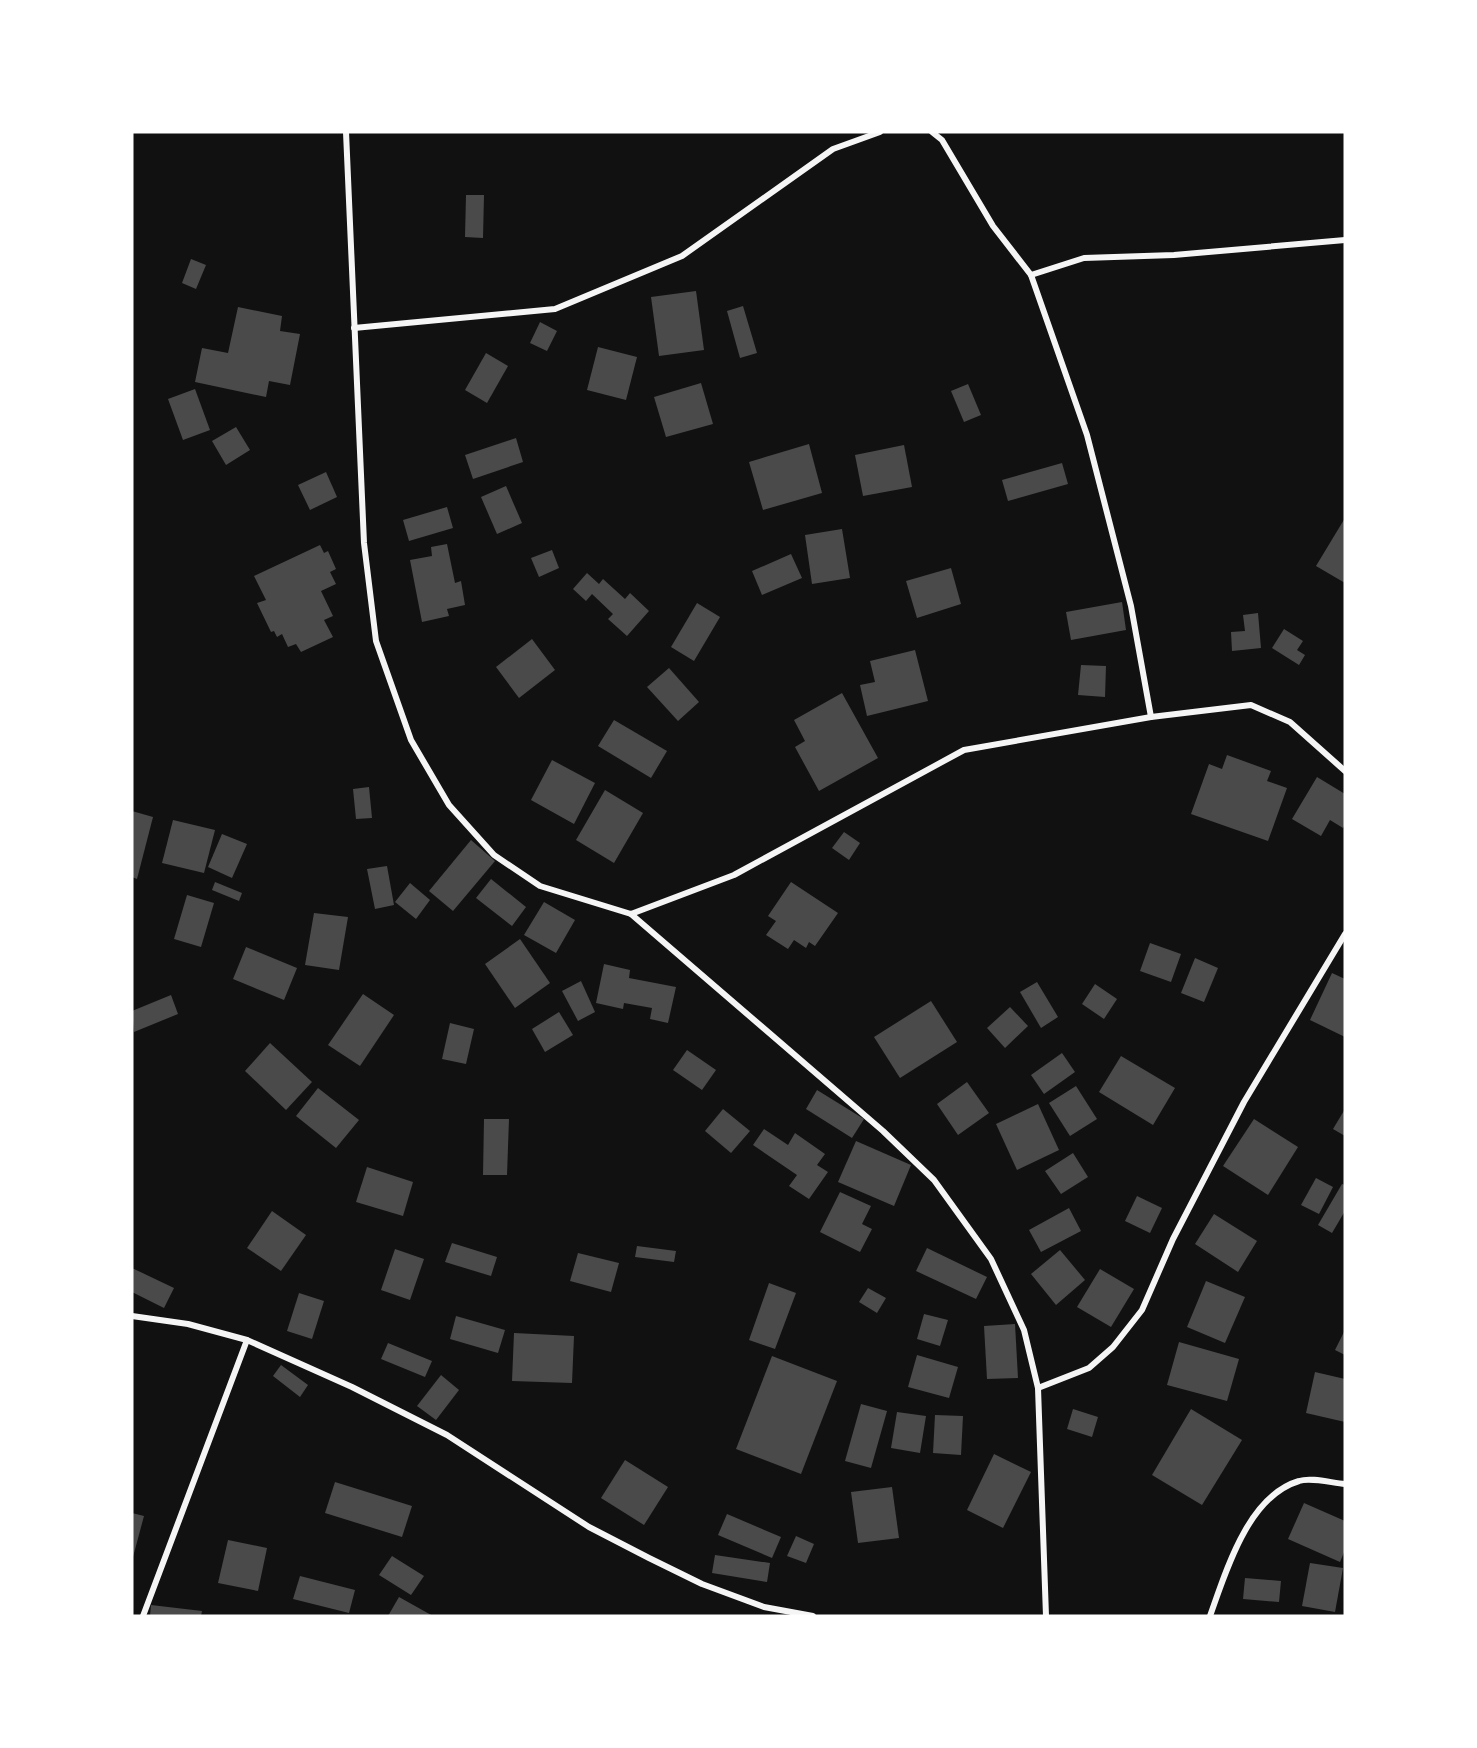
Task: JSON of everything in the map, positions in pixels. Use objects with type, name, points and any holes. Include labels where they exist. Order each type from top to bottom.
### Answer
[{"type":"street","points":[[346,132],[363,543],[376,641],[411,740],[449,805],[494,855],[540,886],[631,914],[848,1098],[934,1180],[991,1259],[1024,1330],[1038,1388],[1046,1616]]},
{"type":"street","points":[[354,328],[555,309],[682,256],[833,149],[880,132]]},
{"type":"street","points":[[932,132],[942,140],[993,226],[1031,275],[1087,435],[1131,606],[1151,717]]},
{"type":"street","points":[[1031,275],[1084,258],[1174,255],[1345,240]]},
{"type":"street","points":[[631,914],[734,875],[964,750],[1151,717],[1251,705],[1290,722],[1345,771]]},
{"type":"street","points":[[1038,1388],[1089,1368],[1113,1347],[1142,1310],[1173,1239],[1244,1102],[1345,934]]},
{"type":"street","points":[[132,1316],[188,1324],[247,1340],[352,1387],[447,1435],[589,1527],[702,1584],[764,1606],[813,1616]]},
{"type":"street","points":[[143,1616],[247,1340]]},
{"type":"street","points":[[1210,1616],[1222,1583],[1260,1506],[1275,1493],[1300,1480],[1345,1484]]},
{"type":"building","points":[[466,195],[484,195],[483,238],[465,237]]},
{"type":"building","points":[[191,259],[206,265],[196,289],[182,283]]},
{"type":"building","points":[[696,291],[704,350],[659,356],[651,297]]},
{"type":"building","points":[[743,306],[757,353],[740,358],[727,311]]},
{"type":"building","points":[[238,307],[282,316],[280,331],[300,334],[290,385],[269,381],[266,397],[195,382],[202,348],[228,353]]},
{"type":"building","points":[[540,322],[557,331],[547,351],[530,343]]},
{"type":"building","points":[[598,347],[637,357],[626,400],[587,390]]},
{"type":"building","points":[[486,353],[508,366],[487,403],[465,390]]},
{"type":"building","points":[[701,383],[713,424],[666,437],[654,397]]},
{"type":"building","points":[[968,384],[981,415],[964,422],[951,391]]},
{"type":"building","points":[[195,389],[210,430],[183,440],[168,399]]},
{"type":"building","points":[[236,427],[250,450],[226,465],[212,441]]},
{"type":"building","points":[[516,438],[523,462],[473,479],[465,455]]},
{"type":"building","points":[[809,444],[822,493],[763,510],[749,462]]},
{"type":"building","points":[[904,445],[912,487],[863,496],[855,455]]},
{"type":"building","points":[[1062,463],[1068,484],[1008,501],[1002,480]]},
{"type":"building","points":[[326,472],[337,497],[310,510],[298,485]]},
{"type":"building","points":[[506,486],[522,523],[497,534],[481,497]]},
{"type":"building","points":[[447,507],[453,528],[409,541],[403,520]]},
{"type":"building","points":[[1345,518],[1345,583],[1316,566]]},
{"type":"building","points":[[842,529],[850,578],[812,584],[805,535]]},
{"type":"building","points":[[447,544],[455,583],[461,581],[465,605],[447,609],[449,616],[422,622],[410,560],[432,556],[431,547]]},
{"type":"building","points":[[320,545],[324,553],[328,551],[336,569],[330,572],[336,584],[321,591],[333,616],[324,620],[333,637],[301,652],[296,644],[288,647],[282,634],[277,637],[274,631],[271,632],[257,603],[266,600],[254,576]]},
{"type":"building","points":[[552,550],[559,568],[539,577],[531,558]]},
{"type":"building","points":[[791,554],[802,578],[762,595],[752,571]]},
{"type":"building","points":[[951,568],[961,604],[917,618],[906,581]]},
{"type":"building","points":[[587,573],[599,584],[603,579],[625,599],[630,593],[649,611],[627,636],[608,619],[613,614],[592,594],[586,601],[573,589]]},
{"type":"building","points":[[1122,602],[1126,630],[1071,640],[1066,612]]},
{"type":"building","points":[[697,603],[720,617],[694,661],[671,647]]},
{"type":"building","points":[[1258,613],[1261,648],[1232,651],[1231,632],[1245,631],[1243,615]]},
{"type":"building","points":[[1284,629],[1303,641],[1297,650],[1305,655],[1299,665],[1272,648]]},
{"type":"building","points":[[532,639],[555,670],[519,698],[496,667]]},
{"type":"building","points":[[915,650],[928,701],[867,716],[860,685],[875,682],[870,661]]},
{"type":"building","points":[[1081,665],[1106,666],[1105,697],[1078,695]]},
{"type":"building","points":[[669,668],[699,702],[678,721],[647,687]]},
{"type":"building","points":[[842,693],[878,758],[819,791],[795,747],[805,741],[794,720]]},
{"type":"building","points":[[614,720],[667,751],[651,778],[598,746]]},
{"type":"building","points":[[1227,755],[1271,771],[1267,781],[1287,788],[1268,841],[1191,814],[1209,764],[1222,769]]},
{"type":"building","points":[[552,760],[595,783],[574,824],[531,800]]},
{"type":"building","points":[[1317,777],[1345,794],[1345,825],[1343,828],[1330,820],[1321,836],[1292,819]]},
{"type":"building","points":[[369,787],[372,818],[356,819],[353,789]]},
{"type":"building","points":[[605,790],[643,813],[614,863],[576,840]]},
{"type":"building","points":[[132,811],[153,817],[137,879],[132,877]]},
{"type":"building","points":[[173,820],[215,830],[204,873],[162,863]]},
{"type":"building","points":[[844,832],[860,843],[849,860],[832,848]]},
{"type":"building","points":[[222,834],[247,844],[232,878],[208,867]]},
{"type":"building","points":[[471,840],[495,861],[453,911],[429,891]]},
{"type":"building","points":[[387,866],[394,905],[375,909],[367,869]]},
{"type":"building","points":[[491,879],[526,907],[512,926],[476,898]]},
{"type":"building","points":[[215,882],[242,893],[239,901],[212,890]]},
{"type":"building","points":[[791,882],[838,913],[815,946],[809,942],[806,948],[794,940],[788,949],[766,935],[776,921],[768,916]]},
{"type":"building","points":[[410,883],[430,900],[416,919],[395,902]]},
{"type":"building","points":[[187,895],[214,903],[201,947],[174,939]]},
{"type":"building","points":[[544,902],[575,920],[556,953],[524,935]]},
{"type":"building","points":[[314,913],[348,917],[339,970],[305,965]]},
{"type":"building","points":[[520,939],[550,983],[515,1008],[485,964]]},
{"type":"building","points":[[1150,943],[1181,954],[1171,982],[1140,971]]},
{"type":"building","points":[[246,947],[297,968],[284,1000],[233,979]]},
{"type":"building","points":[[1195,958],[1218,968],[1204,1002],[1181,993]]},
{"type":"building","points":[[604,964],[630,970],[629,978],[676,987],[668,1023],[650,1019],[652,1008],[624,1003],[623,1009],[596,1003]]},
{"type":"building","points":[[1332,973],[1345,979],[1345,1037],[1310,1020]]},
{"type":"building","points":[[581,981],[595,1012],[578,1021],[562,991]]},
{"type":"building","points":[[1037,982],[1058,1017],[1041,1028],[1020,992]]},
{"type":"building","points":[[1095,984],[1117,999],[1104,1019],[1082,1004]]},
{"type":"building","points":[[363,994],[394,1015],[360,1066],[328,1045]]},
{"type":"building","points":[[171,995],[178,1014],[134,1032],[132,1011]]},
{"type":"building","points":[[931,1001],[957,1042],[900,1078],[874,1037]]},
{"type":"building","points":[[1010,1007],[1028,1026],[1005,1048],[987,1028]]},
{"type":"building","points":[[559,1012],[573,1035],[545,1052],[532,1029]]},
{"type":"building","points":[[450,1023],[474,1029],[466,1064],[442,1059]]},
{"type":"building","points":[[270,1043],[312,1082],[286,1110],[245,1071]]},
{"type":"building","points":[[687,1050],[716,1070],[702,1090],[673,1070]]},
{"type":"building","points":[[1062,1053],[1075,1072],[1044,1094],[1031,1075]]},
{"type":"building","points":[[1121,1056],[1175,1088],[1153,1125],[1099,1092]]},
{"type":"building","points":[[967,1082],[989,1113],[958,1135],[937,1104]]},
{"type":"building","points":[[1076,1086],[1097,1119],[1070,1136],[1049,1103]]},
{"type":"building","points":[[318,1088],[359,1120],[336,1148],[296,1116]]},
{"type":"building","points":[[817,1090],[864,1119],[852,1138],[806,1109]]},
{"type":"building","points":[[1038,1104],[1059,1150],[1017,1170],[996,1124]]},
{"type":"building","points":[[723,1109],[750,1131],[731,1153],[705,1131]]},
{"type":"building","points":[[1345,1109],[1345,1136],[1333,1129]]},
{"type":"building","points":[[484,1119],[509,1119],[507,1175],[483,1175]]},
{"type":"building","points":[[1254,1119],[1298,1147],[1268,1195],[1223,1166]]},
{"type":"building","points":[[764,1129],[788,1145],[795,1133],[825,1154],[817,1165],[828,1172],[809,1199],[789,1186],[797,1175],[753,1145]]},
{"type":"building","points":[[856,1141],[911,1165],[894,1206],[838,1182]]},
{"type":"building","points":[[1073,1153],[1088,1177],[1061,1194],[1045,1171]]},
{"type":"building","points":[[367,1167],[413,1182],[403,1216],[356,1202]]},
{"type":"building","points":[[1316,1178],[1333,1187],[1319,1214],[1301,1205]]},
{"type":"building","points":[[1342,1184],[1345,1185],[1345,1211],[1332,1233],[1318,1225]]},
{"type":"building","points":[[840,1192],[871,1206],[862,1224],[872,1229],[860,1252],[820,1232]]},
{"type":"building","points":[[1137,1196],[1162,1208],[1150,1233],[1125,1221]]},
{"type":"building","points":[[1069,1208],[1081,1231],[1041,1252],[1029,1230]]},
{"type":"building","points":[[272,1211],[306,1235],[281,1271],[247,1248]]},
{"type":"building","points":[[1214,1214],[1257,1241],[1238,1272],[1195,1244]]},
{"type":"building","points":[[452,1243],[497,1257],[491,1276],[445,1262]]},
{"type":"building","points":[[637,1246],[676,1251],[674,1262],[635,1257]]},
{"type":"building","points":[[927,1248],[987,1277],[976,1299],[916,1271]]},
{"type":"building","points":[[395,1249],[424,1259],[410,1300],[381,1290]]},
{"type":"building","points":[[1060,1250],[1085,1280],[1056,1305],[1031,1274]]},
{"type":"building","points":[[578,1253],[619,1263],[611,1292],[570,1281]]},
{"type":"building","points":[[132,1268],[174,1288],[164,1308],[132,1292]]},
{"type":"building","points":[[1100,1269],[1134,1289],[1111,1327],[1077,1307]]},
{"type":"building","points":[[1206,1281],[1245,1297],[1225,1343],[1187,1327]]},
{"type":"building","points":[[769,1283],[796,1293],[775,1349],[749,1340]]},
{"type":"building","points":[[868,1288],[886,1298],[877,1313],[859,1302]]},
{"type":"building","points":[[299,1293],[324,1301],[312,1339],[287,1331]]},
{"type":"building","points":[[924,1314],[948,1320],[940,1346],[917,1339]]},
{"type":"building","points":[[456,1316],[505,1330],[498,1353],[450,1339]]},
{"type":"building","points":[[1015,1324],[1018,1378],[987,1379],[984,1326]]},
{"type":"building","points":[[1345,1330],[1345,1355],[1335,1350]]},
{"type":"building","points":[[514,1333],[574,1336],[572,1383],[512,1381]]},
{"type":"building","points":[[1179,1342],[1239,1359],[1227,1401],[1167,1385]]},
{"type":"building","points":[[388,1343],[432,1361],[425,1377],[381,1359]]},
{"type":"building","points":[[917,1355],[958,1367],[949,1398],[908,1387]]},
{"type":"building","points":[[772,1356],[837,1381],[801,1474],[736,1449]]},
{"type":"building","points":[[281,1365],[308,1385],[300,1397],[273,1376]]},
{"type":"building","points":[[1315,1372],[1345,1379],[1345,1422],[1306,1413]]},
{"type":"building","points":[[441,1375],[459,1390],[436,1420],[417,1406]]},
{"type":"building","points":[[861,1404],[887,1411],[871,1468],[845,1461]]},
{"type":"building","points":[[1073,1409],[1098,1417],[1092,1437],[1067,1429]]},
{"type":"building","points":[[1191,1409],[1242,1440],[1202,1505],[1152,1475]]},
{"type":"building","points":[[897,1412],[926,1416],[920,1453],[891,1448]]},
{"type":"building","points":[[935,1415],[963,1416],[961,1455],[933,1453]]},
{"type":"building","points":[[994,1454],[1031,1472],[1003,1528],[967,1510]]},
{"type":"building","points":[[625,1460],[668,1487],[644,1525],[601,1498]]},
{"type":"building","points":[[335,1482],[412,1506],[402,1537],[325,1513]]},
{"type":"building","points":[[892,1487],[899,1538],[858,1543],[851,1492]]},
{"type":"building","points":[[1304,1503],[1345,1521],[1345,1550],[1340,1562],[1288,1539]]},
{"type":"building","points":[[132,1513],[144,1516],[133,1557],[132,1557]]},
{"type":"building","points":[[727,1514],[781,1537],[772,1558],[718,1535]]},
{"type":"building","points":[[796,1536],[814,1544],[806,1563],[787,1556]]},
{"type":"building","points":[[228,1540],[267,1548],[258,1591],[218,1583]]},
{"type":"building","points":[[715,1555],[770,1563],[767,1582],[712,1573]]},
{"type":"building","points":[[392,1556],[424,1576],[411,1595],[379,1575]]},
{"type":"building","points":[[1310,1563],[1343,1568],[1335,1612],[1302,1606]]},
{"type":"building","points":[[300,1576],[355,1590],[349,1613],[293,1599]]},
{"type":"building","points":[[1245,1578],[1281,1581],[1279,1602],[1243,1599]]},
{"type":"building","points":[[399,1597],[433,1616],[388,1616]]},
{"type":"building","points":[[151,1605],[202,1611],[201,1616],[150,1616]]}]
